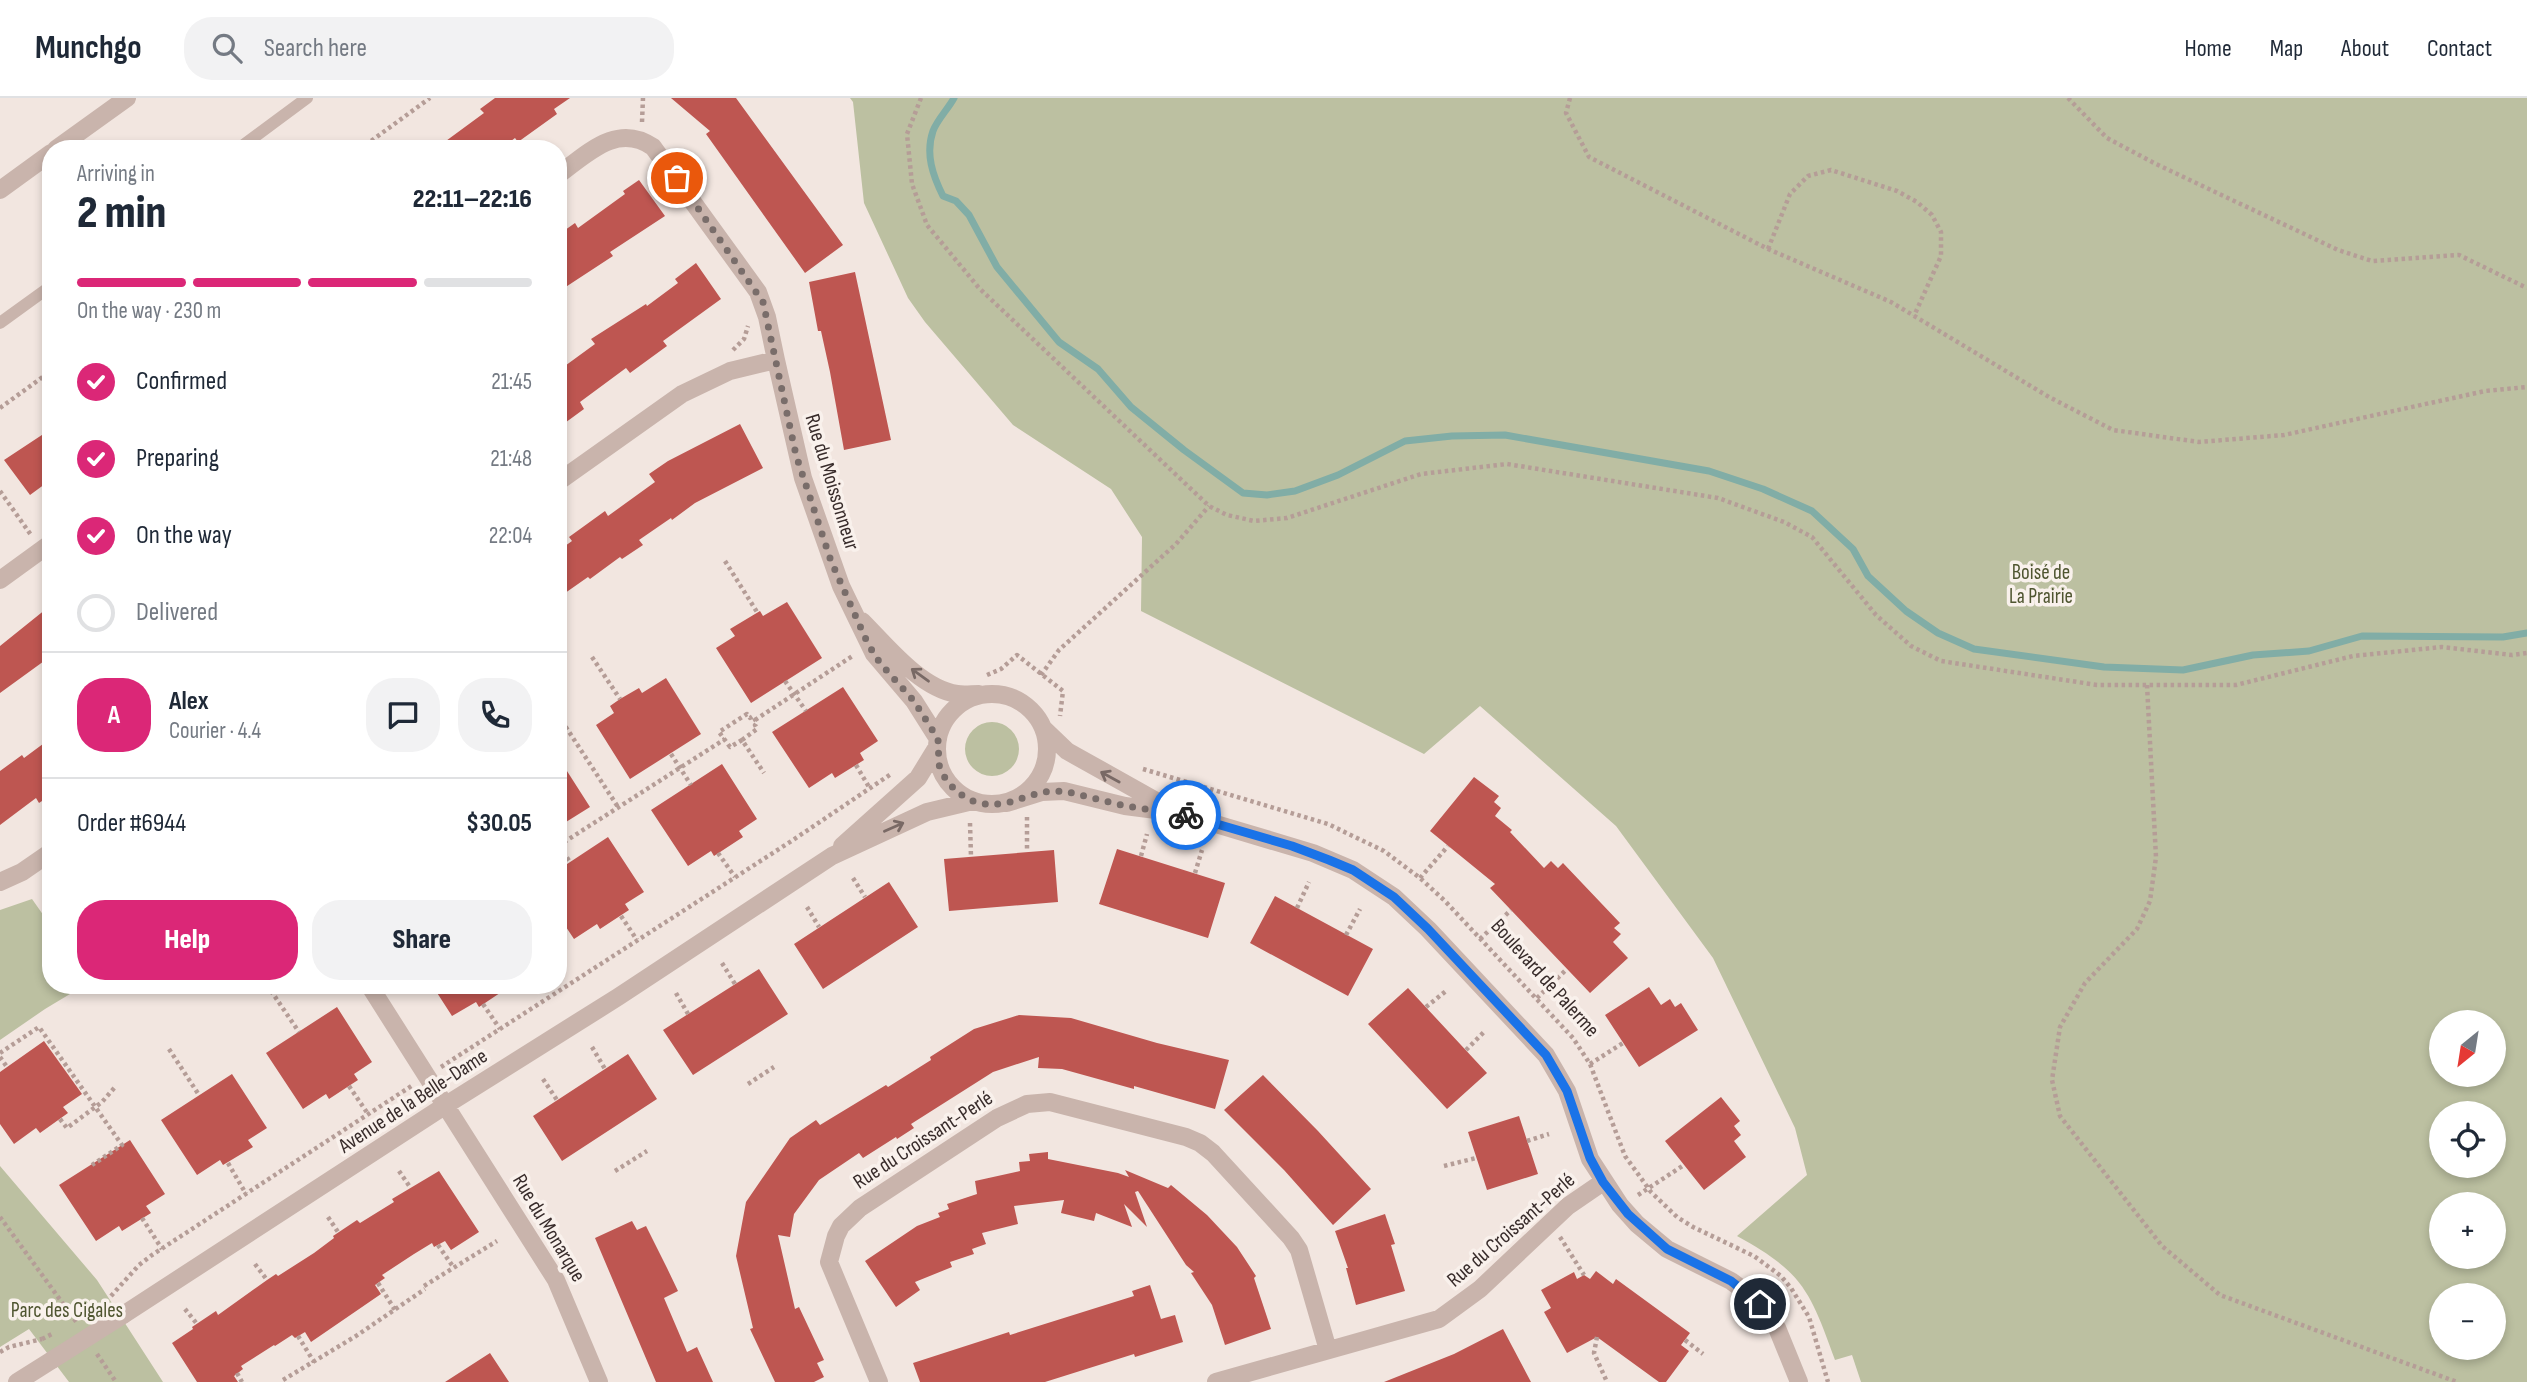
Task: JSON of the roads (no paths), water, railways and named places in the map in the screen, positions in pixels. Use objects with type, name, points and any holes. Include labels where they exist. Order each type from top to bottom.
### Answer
[{"type":"street","points":[[69,140],[127,98]]},
{"type":"street","name":"Rue du Moissonneur","points":[[567,169],[604,142],[615,138],[634,138],[653,147],[758,292],[765,309],[796,455],[836,574],[874,654],[914,701],[937,743]]},
{"type":"street","points":[[0,190],[42,160]]},
{"type":"street","points":[[567,475],[682,394],[736,369],[776,360]]},
{"type":"street","points":[[0,580],[42,550]]},
{"type":"street","name":"Rue du Moissonneur","points":[[855,613],[897,657],[929,682],[957,694],[981,686]]},
{"type":"street","points":[[1007,803],[1024,795],[1037,782],[1045,766],[1048,747],[1039,719],[1024,704],[981,686],[943,723],[937,743],[939,765],[946,780],[958,793],[973,801],[990,805],[1007,803],[1042,792],[1064,791],[1125,806],[1179,813],[1292,846],[1329,860],[1353,870],[1394,897],[1428,929],[1546,1055],[1567,1091],[1582,1138],[1603,1182],[1628,1214],[1657,1241],[1681,1258],[1731,1281],[1754,1298],[1777,1328],[1799,1382]]},
{"type":"street","points":[[1044,729],[1067,751],[1179,813]]},
{"type":"street","name":"Avenue de la Belle-Dame","points":[[832,856],[918,778],[937,743]]},
{"type":"street","name":"Avenue de la Belle-Dame","points":[[17,1382],[618,997],[832,856],[927,812],[973,801]]},
{"type":"street","points":[[0,882],[22,873],[42,859]]},
{"type":"street","name":"Rue du Monarque","points":[[375,994],[556,1280],[598,1382]]},
{"type":"street","name":"Rue du Croissant-Perlé","points":[[879,1382],[833,1276],[830,1262],[841,1226],[860,1208],[998,1118],[1014,1108],[1038,1102],[1064,1105],[1186,1137],[1213,1153],[1299,1250],[1328,1350]]},
{"type":"street","name":"Rue du Croissant-Perlé","points":[[1216,1382],[1425,1323],[1452,1311],[1480,1289],[1578,1198],[1603,1182]]},
{"type":"lane","points":[[250,140],[307,98]]},
{"type":"lane","points":[[0,323],[42,293]]},
{"type":"waterway","points":[[954,98],[935,127],[930,148],[931,165],[943,196],[956,201],[969,215],[997,267],[1059,342],[1098,369],[1131,407],[1243,493],[1267,495],[1295,491],[1338,475],[1405,441],[1452,436],[1505,435],[1709,471],[1763,489],[1812,511],[1853,549],[1868,576],[1906,611],[1938,633],[1974,649],[2104,667],[2183,670],[2253,655],[2309,651],[2362,636],[2503,637],[2527,633]]},
{"type":"park label","name":"Boisé de La Prairie","points":[[2041,584]]},
{"type":"park label","name":"Parc des Cigales","points":[[67,1310]]}]
